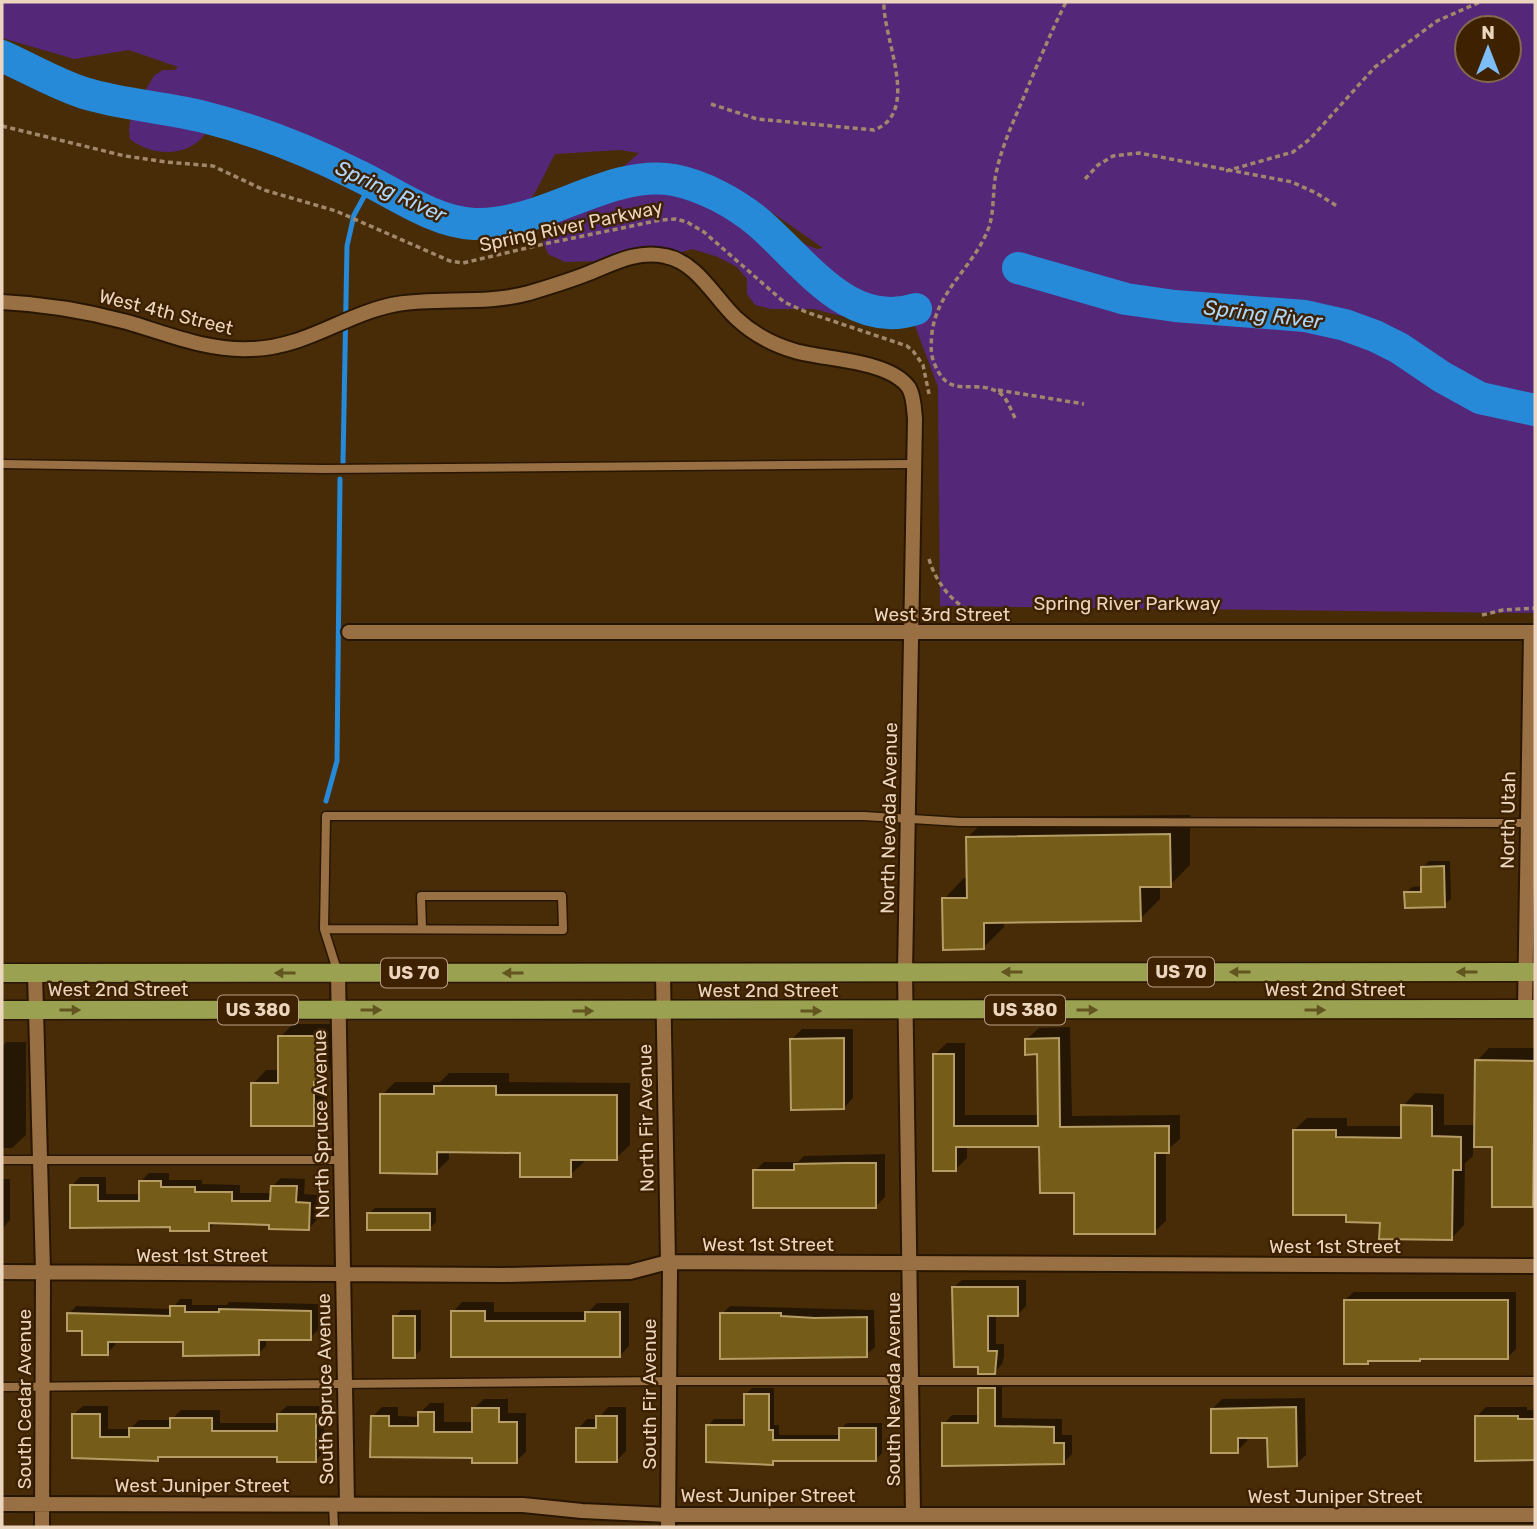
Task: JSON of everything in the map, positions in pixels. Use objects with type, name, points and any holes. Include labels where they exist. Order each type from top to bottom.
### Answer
[{"type":"main road","name":"West 2nd Street","points":[[2,973],[1530,972]]},
{"type":"main road","name":"West 2nd Street","points":[[2,1010],[1530,1009]]},
{"type":"street","name":"West 4th Street","points":[[2,302],[70,309],[214,347],[261,349],[308,338],[387,306],[522,295],[558,285],[630,257],[650,254],[671,257],[689,268],[737,319],[769,341],[810,355],[882,369],[899,378]]},
{"type":"street","name":"North Nevada Avenue","points":[[899,378],[908,387],[914,405],[905,972],[911,1264]]},
{"type":"street","name":"West 3rd Street","points":[[349,632],[1533,632]]},
{"type":"street","name":"North Utah","points":[[1530,1009],[1533,632]]},
{"type":"street","name":"South Cedar Avenue","points":[[35,973],[43,1271],[42,1527]]},
{"type":"street","name":"North Spruce Avenue","points":[[338,973],[343,1274]]},
{"type":"street","name":"North Fir Avenue","points":[[663,973],[668,1262]]},
{"type":"street","name":"West 1st Street","points":[[2,1272],[503,1275],[630,1272],[668,1262],[1535,1266]]},
{"type":"street","name":"South Fir Avenue","points":[[668,1262],[668,1521]]},
{"type":"street","name":"South Nevada Avenue","points":[[911,1264],[913,1514]]},
{"type":"street","name":"South Spruce Avenue","points":[[340,1504],[345,1383],[343,1274]]},
{"type":"street","name":"West Juniper Street","points":[[2,1504],[523,1505],[668,1521],[913,1514],[1535,1515]]},
{"type":"lane","points":[[2,464],[325,469],[914,464]]},
{"type":"lane","points":[[338,973],[324,929],[326,816],[702,815],[960,822],[1531,823]]},
{"type":"lane","points":[[324,929],[563,929],[562,896],[421,896],[422,928]]},
{"type":"lane","points":[[2,1160],[341,1160]]},
{"type":"lane","points":[[2,1387],[668,1381],[1535,1381]]},
{"type":"lane","points":[[334,1527],[340,1504]]},
{"type":"path","points":[[711,104],[770,121],[874,130],[884,127],[894,110],[897,78],[884,2]]},
{"type":"path","points":[[1066,2],[1010,129],[997,169],[988,229],[977,250],[940,303],[934,321],[931,347],[934,363],[943,380],[956,387],[996,390],[1084,404]]},
{"type":"path","points":[[1226,171],[1293,152],[1310,139],[1376,67],[1437,21],[1480,2]]},
{"type":"path","name":"Spring River Parkway","points":[[2,126],[125,156],[213,166],[264,191],[348,217],[450,261],[463,263],[632,225],[676,219],[687,222],[705,232],[784,302],[877,335],[913,351],[923,365],[931,402]]},
{"type":"path","points":[[1086,178],[1098,165],[1113,156],[1139,153],[1292,181],[1337,206]]},
{"type":"path","points":[[996,390],[1005,397],[1015,418]]},
{"type":"path","points":[[929,546],[929,560],[933,572],[946,592],[973,613],[987,617]]},
{"type":"path","points":[[1476,616],[1503,610],[1535,608]]},
{"type":"shaded area","points":[[2,2],[1535,2],[1535,613],[940,606],[938,387],[914,323],[888,301],[867,303],[854,313],[841,316],[814,309],[771,309],[755,305],[747,294],[747,279],[737,267],[718,257],[692,249],[659,259],[565,262],[548,254],[540,234],[543,222],[560,212],[579,206],[639,153],[620,150],[555,154],[534,193],[515,216],[487,228],[457,229],[428,221],[415,213],[385,174],[373,166],[319,150],[248,119],[218,115],[202,138],[185,149],[166,152],[147,148],[130,139],[132,112],[154,76],[163,70],[175,70],[178,67],[129,50],[74,59],[2,38]],"holes":[[[750,197],[823,248],[817,249],[798,241],[767,223],[753,206]]]},
{"type":"building","points":[[1170,834],[1171,887],[1140,887],[1141,921],[984,923],[984,949],[943,950],[942,898],[967,898],[966,837]]},
{"type":"building","points":[[1444,866],[1445,907],[1405,908],[1404,892],[1421,892],[1421,867]]},
{"type":"building","points":[[278,1036],[320,1036],[319,1082],[314,1082],[314,1126],[251,1126],[251,1083],[278,1083]]},
{"type":"building","points":[[844,1038],[844,1109],[791,1110],[790,1039]]},
{"type":"building","points":[[1059,1038],[1060,1127],[1169,1126],[1169,1153],[1155,1153],[1155,1234],[1074,1234],[1074,1193],[1040,1193],[1039,1147],[956,1147],[956,1171],[933,1171],[933,1054],[954,1054],[954,1126],[1038,1126],[1037,1054],[1025,1055],[1025,1039]]},
{"type":"building","points":[[1475,1060],[1535,1061],[1533,1207],[1492,1207],[1492,1147],[1474,1147]]},
{"type":"building","points":[[434,1086],[496,1086],[496,1095],[617,1095],[617,1160],[571,1160],[571,1177],[520,1177],[520,1153],[437,1152],[437,1174],[380,1173],[380,1094],[434,1094]]},
{"type":"building","points":[[1401,1105],[1432,1106],[1432,1136],[1461,1137],[1461,1170],[1453,1170],[1452,1240],[1379,1239],[1380,1223],[1346,1222],[1346,1215],[1293,1215],[1293,1130],[1336,1130],[1336,1137],[1401,1138]]},
{"type":"building","points":[[876,1163],[876,1208],[753,1208],[753,1170],[794,1170],[794,1164]]},
{"type":"building","points":[[139,1181],[161,1181],[161,1187],[195,1187],[195,1192],[232,1192],[232,1201],[270,1201],[271,1186],[297,1186],[296,1202],[310,1203],[309,1230],[269,1229],[269,1225],[209,1223],[209,1231],[170,1231],[170,1227],[70,1228],[70,1185],[98,1185],[98,1201],[139,1201]]},
{"type":"building","points":[[367,1213],[430,1213],[430,1230],[367,1230]]},
{"type":"building","points":[[952,1287],[1018,1287],[1018,1316],[988,1316],[988,1351],[997,1351],[995,1374],[978,1374],[978,1367],[954,1367]]},
{"type":"building","points":[[1344,1300],[1508,1300],[1508,1359],[1420,1359],[1344,1364]]},
{"type":"building","points":[[170,1306],[185,1306],[185,1312],[219,1312],[219,1309],[311,1311],[311,1340],[259,1340],[259,1355],[183,1356],[183,1342],[108,1342],[108,1355],[82,1355],[82,1331],[67,1331],[67,1313],[170,1316]]},
{"type":"building","points":[[451,1311],[485,1311],[485,1321],[585,1321],[585,1312],[620,1312],[620,1357],[451,1357]]},
{"type":"building","points":[[720,1313],[781,1313],[781,1316],[815,1318],[867,1317],[867,1357],[720,1359]]},
{"type":"building","points":[[393,1316],[415,1316],[415,1358],[393,1358]]},
{"type":"building","points":[[978,1388],[995,1388],[995,1426],[1054,1427],[1054,1443],[1064,1443],[1064,1464],[942,1466],[942,1423],[978,1423]]},
{"type":"building","points":[[744,1394],[769,1394],[769,1430],[773,1430],[773,1440],[839,1440],[839,1428],[876,1428],[876,1461],[773,1461],[773,1465],[706,1462],[706,1425],[744,1425]]},
{"type":"building","points":[[1296,1407],[1297,1466],[1268,1467],[1267,1438],[1238,1438],[1238,1453],[1211,1453],[1211,1409]]},
{"type":"building","points":[[472,1408],[499,1408],[499,1422],[517,1422],[517,1463],[472,1463],[472,1458],[370,1457],[371,1416],[389,1416],[389,1426],[418,1426],[418,1412],[434,1412],[434,1432],[472,1432]]},
{"type":"building","points":[[72,1414],[100,1414],[100,1437],[129,1437],[129,1428],[170,1428],[170,1418],[212,1418],[212,1431],[277,1431],[277,1414],[316,1414],[316,1462],[277,1462],[277,1457],[158,1457],[158,1461],[72,1458]]},
{"type":"building","points":[[596,1416],[617,1416],[617,1462],[576,1462],[576,1428],[596,1428]]},
{"type":"building","points":[[1475,1416],[1518,1416],[1518,1419],[1535,1419],[1535,1460],[1475,1461]]},
{"type":"waterway","name":"Spring River","points":[[2,56],[84,93],[204,117],[263,135],[339,166],[428,212],[459,222],[474,224],[525,217],[625,182],[674,180],[697,186],[749,215],[829,288],[849,301],[870,310],[892,313],[916,309]]},
{"type":"waterway","points":[[343,463],[347,246],[354,215],[372,182]]},
{"type":"waterway","name":"Spring River","points":[[1018,268],[1126,299],[1175,306],[1305,316],[1345,325],[1399,348],[1480,398],[1535,410]]},
{"type":"waterway","points":[[326,801],[337,761],[340,479]]}]
